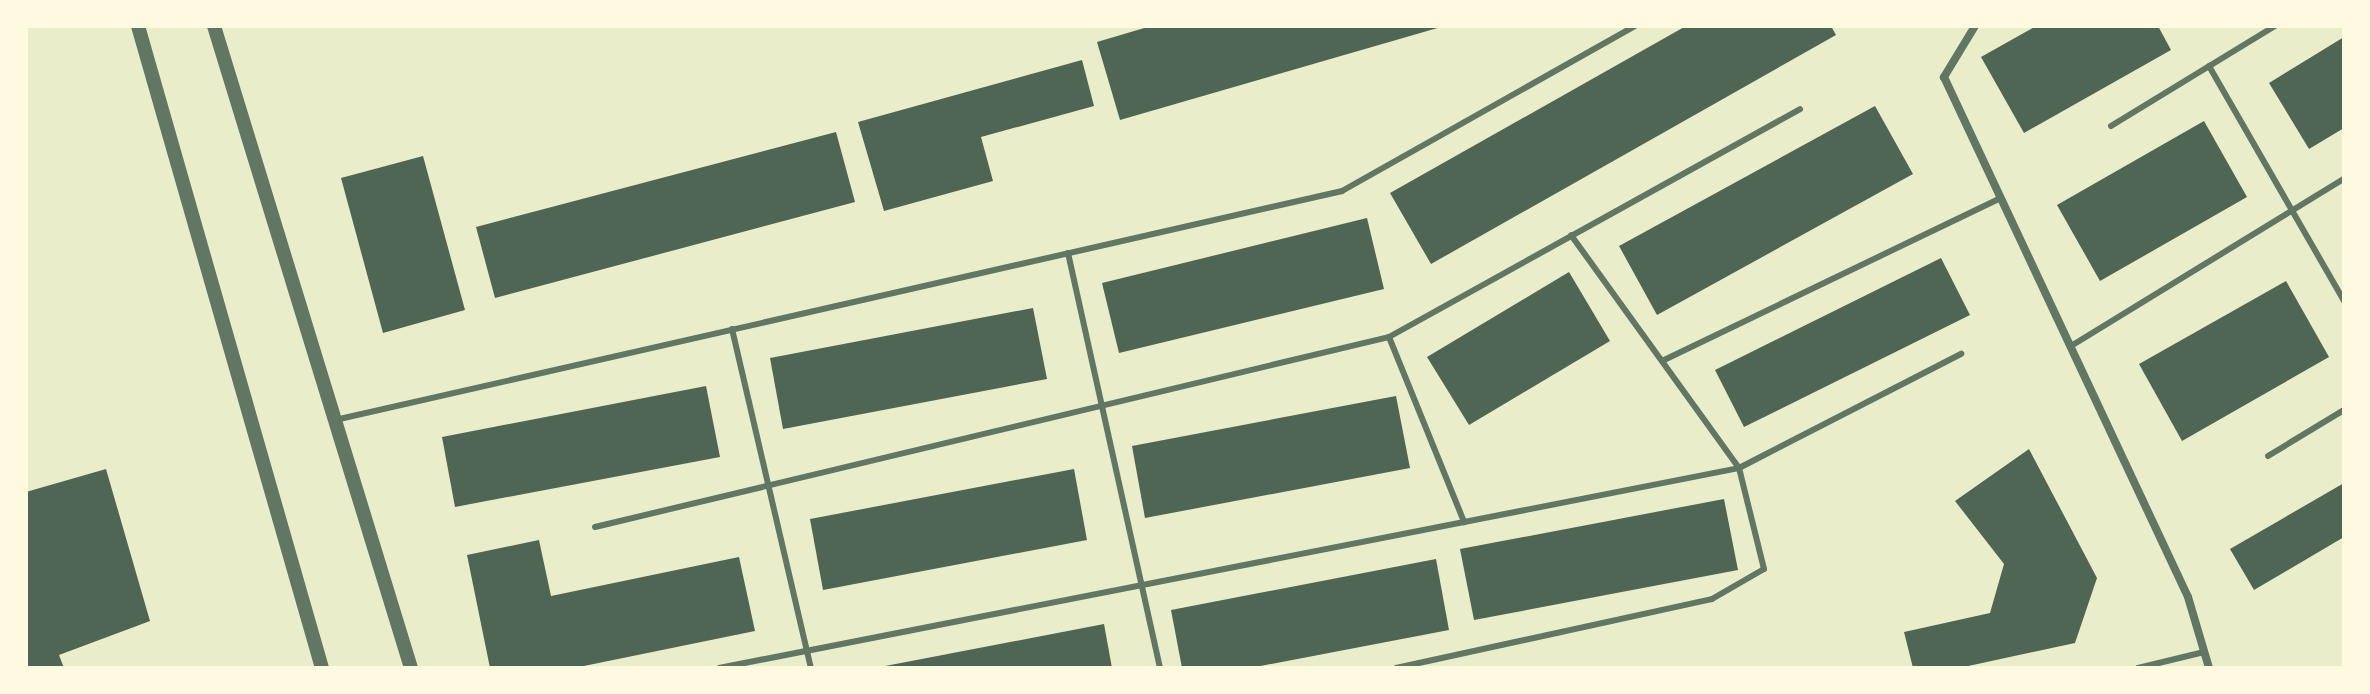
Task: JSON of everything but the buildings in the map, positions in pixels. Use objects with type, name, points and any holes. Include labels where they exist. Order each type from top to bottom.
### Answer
[{"type":"street","points":[[138,26],[322,668]]},
{"type":"street","points":[[214,26],[411,668]]},
{"type":"street","points":[[1975,26],[1944,77],[2188,597],[2209,668]]},
{"type":"lane","points":[[335,420],[1342,191],[1635,26]]},
{"type":"lane","points":[[2111,126],[2275,26]]},
{"type":"lane","points":[[2209,66],[2344,301]]},
{"type":"lane","points":[[595,527],[1389,337],[1800,109]]},
{"type":"lane","points":[[2071,346],[2344,179]]},
{"type":"lane","points":[[1662,361],[2001,198]]},
{"type":"lane","points":[[1396,668],[1712,599],[1764,569],[1739,468],[1571,235]]},
{"type":"lane","points":[[1068,253],[1160,668]]},
{"type":"lane","points":[[732,329],[811,668]]},
{"type":"lane","points":[[1389,337],[1464,522]]},
{"type":"lane","points":[[719,668],[1739,468],[1961,354]]},
{"type":"lane","points":[[2268,456],[2344,410]]},
{"type":"lane","points":[[2138,668],[2204,652]]},
{"type":"lane","points":[[1446,657],[1448,668]]}]
